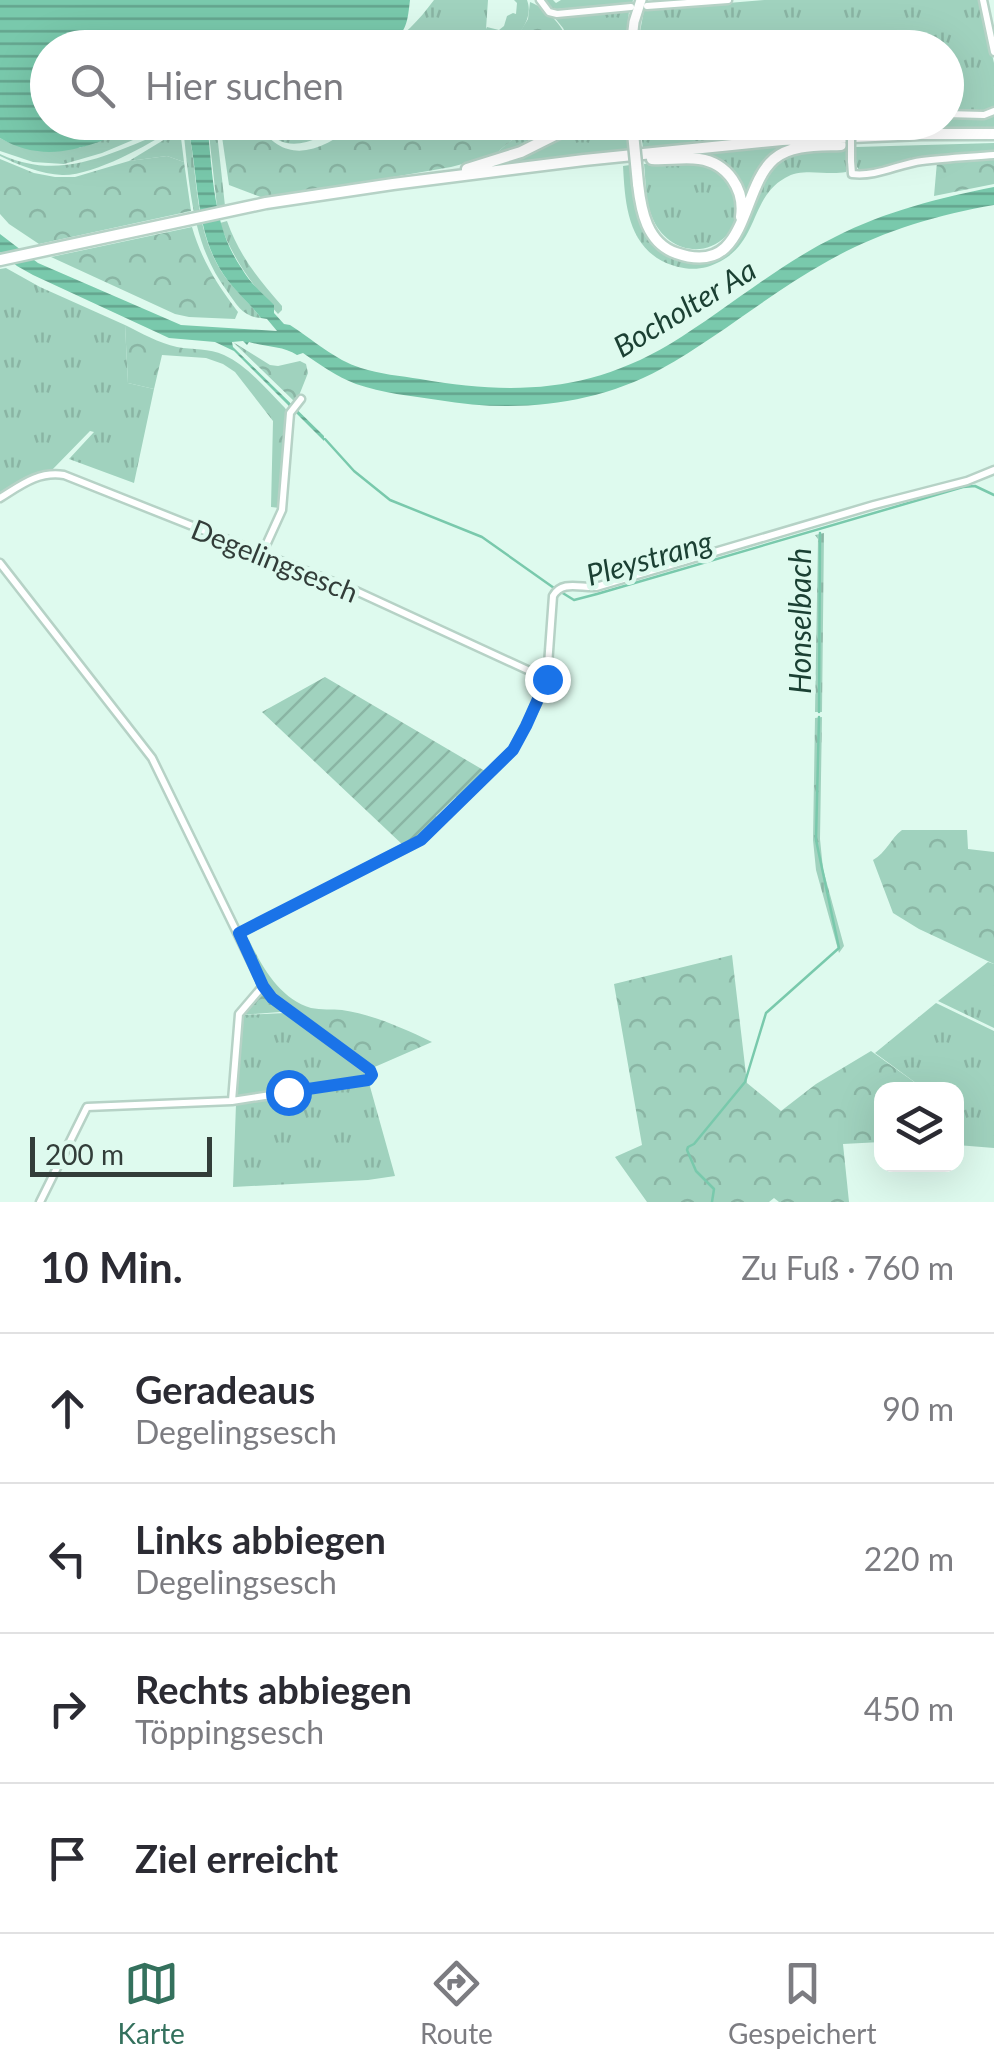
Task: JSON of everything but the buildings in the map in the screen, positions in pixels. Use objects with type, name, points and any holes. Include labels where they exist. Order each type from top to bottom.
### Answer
[{"type":"highway","points":[[964,137],[994,137]]},
{"type":"highway","points":[[964,138],[994,137]]},
{"type":"highway","points":[[393,184],[490,162],[545,140]]},
{"type":"highway","points":[[635,140],[644,217],[658,242],[670,251],[695,258],[730,244],[759,177],[778,155],[864,142]]},
{"type":"highway","points":[[0,262],[155,228],[393,184],[782,140]]},
{"type":"highway","points":[[267,206],[782,144],[916,140]]},
{"type":"highway","points":[[640,184],[647,216],[668,246],[691,253],[718,248],[738,224],[742,210],[739,190],[724,170],[698,158],[645,159]]},
{"type":"main road","points":[[633,30],[644,3]]},
{"type":"street","points":[[540,0],[557,14],[631,7]]},
{"type":"street","points":[[644,3],[728,0]]},
{"type":"street","points":[[982,0],[994,52]]},
{"type":"street","points":[[964,114],[994,111]]},
{"type":"street","points":[[852,140],[852,174],[859,175],[921,161],[994,156]]},
{"type":"street","points":[[262,554],[282,510],[290,412],[299,402]]},
{"type":"street","points":[[239,933],[421,840],[513,750],[547,679],[553,596],[557,590],[564,586],[596,587],[994,470]]},
{"type":"street","name":"Degelingsesch","points":[[0,498],[37,476],[64,476],[356,591],[547,679]]},
{"type":"street","points":[[0,563],[152,758],[263,986],[272,998],[372,1075],[368,1080],[232,1101],[87,1107],[40,1202]]},
{"type":"street","points":[[232,1101],[239,1014],[263,986]]},
{"type":"green space","points":[[434,0],[488,0],[486,29],[499,30],[407,30]]},
{"type":"green space","points":[[514,0],[527,0],[529,13],[521,30],[499,30],[507,16],[516,14]]},
{"type":"green space","points":[[544,0],[633,0],[632,4],[552,9]]},
{"type":"green space","points":[[764,0],[979,0],[994,63],[994,107],[964,112],[964,30],[640,30],[644,10]]},
{"type":"green space","points":[[530,2],[556,20],[562,30],[521,30],[528,19]]},
{"type":"green space","points":[[629,11],[627,30],[564,30],[554,17]]},
{"type":"green space","points":[[994,115],[994,130],[964,127],[964,118]]},
{"type":"green space","points":[[0,138],[10,143],[79,148],[100,140],[133,140],[64,164],[33,162],[0,151]]},
{"type":"green space","points":[[154,140],[120,158],[75,174],[46,173],[0,156],[46,166],[89,161]]},
{"type":"green space","points":[[164,140],[181,140],[184,162],[167,156],[129,161]]},
{"type":"green space","points":[[184,140],[190,140],[201,219],[212,254],[225,277],[261,318],[245,313],[215,273],[199,233]]},
{"type":"green space","points":[[210,140],[218,140],[225,206],[217,207]]},
{"type":"green space","points":[[222,140],[272,140],[292,150],[304,150],[332,140],[512,140],[493,156],[451,167],[266,199],[229,185]]},
{"type":"green space","points":[[279,140],[311,140],[290,144]]},
{"type":"green space","points":[[512,140],[534,140],[524,145],[493,156]]},
{"type":"green space","points":[[550,140],[628,140],[629,152],[479,169]]},
{"type":"green space","points":[[642,140],[744,140],[643,149]]},
{"type":"green space","points":[[994,143],[994,150],[908,159],[871,171],[859,170],[855,164],[856,147]]},
{"type":"green space","points":[[798,145],[781,151],[746,207],[741,190],[698,155]]},
{"type":"green space","points":[[848,147],[846,172],[799,173],[773,187],[737,249],[707,267],[684,268],[662,261],[641,243],[630,220],[623,166],[630,165],[637,204],[667,254],[697,261],[724,252],[750,199],[775,162],[798,151]]},
{"type":"green space","points":[[167,156],[184,162],[191,211],[39,244],[0,214],[0,159],[34,173],[75,177],[129,161]]},
{"type":"green space","points":[[994,159],[994,184],[934,196],[937,162]]},
{"type":"green space","points":[[682,161],[716,168],[736,194],[739,212],[735,225],[716,244],[706,248],[684,248],[674,243],[658,228],[650,211],[644,164]]},
{"type":"green space","points":[[227,221],[250,266],[282,306],[278,314],[237,260],[220,223]]},
{"type":"green space","points":[[192,227],[211,272],[238,312],[235,319],[175,314],[51,257]]},
{"type":"green space","points":[[6,268],[125,325],[128,383],[154,389],[134,483],[69,459],[94,432],[90,431],[51,471],[37,472],[0,495],[0,269]]},
{"type":"green space","points":[[125,325],[170,345],[224,355],[249,372],[285,408],[288,413],[280,508],[271,507],[273,421],[235,372],[206,358],[162,355],[154,389],[128,383]]},
{"type":"green space","points":[[233,342],[270,365],[300,361],[306,364],[308,373],[296,403]]},
{"type":"green space","points":[[824,533],[822,712],[815,712],[815,535]]},
{"type":"green space","points":[[325,677],[485,771],[460,799],[456,797],[436,816],[438,819],[405,847],[262,712]]},
{"type":"green space","points":[[822,717],[820,839],[823,869],[844,946],[839,953],[816,870],[813,840],[815,718]]},
{"type":"green space","points":[[902,830],[967,830],[968,849],[994,852],[994,964],[893,913],[873,860]]},
{"type":"green space","points":[[249,940],[273,981],[300,1004],[365,1015],[432,1042],[370,1069],[293,1011],[241,1015],[265,985],[245,942]]},
{"type":"green space","points":[[732,955],[747,1083],[781,1111],[816,1084],[871,1051],[914,1082],[874,1082],[874,1142],[843,1144],[849,1202],[779,1202],[774,1198],[769,1202],[647,1202],[615,1157],[642,1145],[614,984]]},
{"type":"green space","points":[[988,962],[994,964],[994,1028],[938,1001]]},
{"type":"green space","points":[[936,1003],[994,1031],[994,1148],[964,1146],[964,1082],[914,1082],[875,1053]]},
{"type":"green space","points":[[285,1013],[366,1070],[365,1076],[234,1099],[241,1015]]},
{"type":"green space","points":[[369,1083],[395,1176],[233,1187],[236,1104]]},
{"type":"shaded area","points":[[0,0],[410,0],[403,30],[30,30],[30,140],[101,140],[55,152],[19,147],[0,138]]},
{"type":"shaded area","points":[[209,140],[215,198],[225,235],[245,274],[274,305],[274,313],[284,324],[361,368],[486,387],[548,386],[609,372],[670,344],[792,261],[854,228],[913,206],[994,187],[994,205],[908,226],[867,241],[807,274],[661,369],[580,398],[495,406],[397,394],[349,381],[303,353],[232,342],[324,436],[324,441],[234,351],[215,342],[169,338],[33,275],[0,252],[0,234],[38,263],[181,325],[277,331],[229,282],[212,252],[201,216],[191,142]]},
{"type":"waterway","name":"Pleystrang","points":[[325,439],[354,471],[390,500],[482,537],[554,588]]},
{"type":"waterway","name":"Pleystrang","points":[[561,592],[574,600],[597,594],[963,487],[975,486],[994,495]]},
{"type":"waterway","name":"Honselbach","points":[[819,712],[820,533]]},
{"type":"waterway","name":"Honselbach","points":[[712,1202],[714,1189],[696,1171],[688,1147],[745,1082],[766,1013],[839,948],[816,840],[819,717]]},
{"type":"route","points":[[288,1092],[368,1080],[372,1075],[272,998],[239,933],[412,846],[430,833],[513,750],[547,679]]},
{"type":"water label","name":"Bocholter Aa","points":[[684,307]]}]
